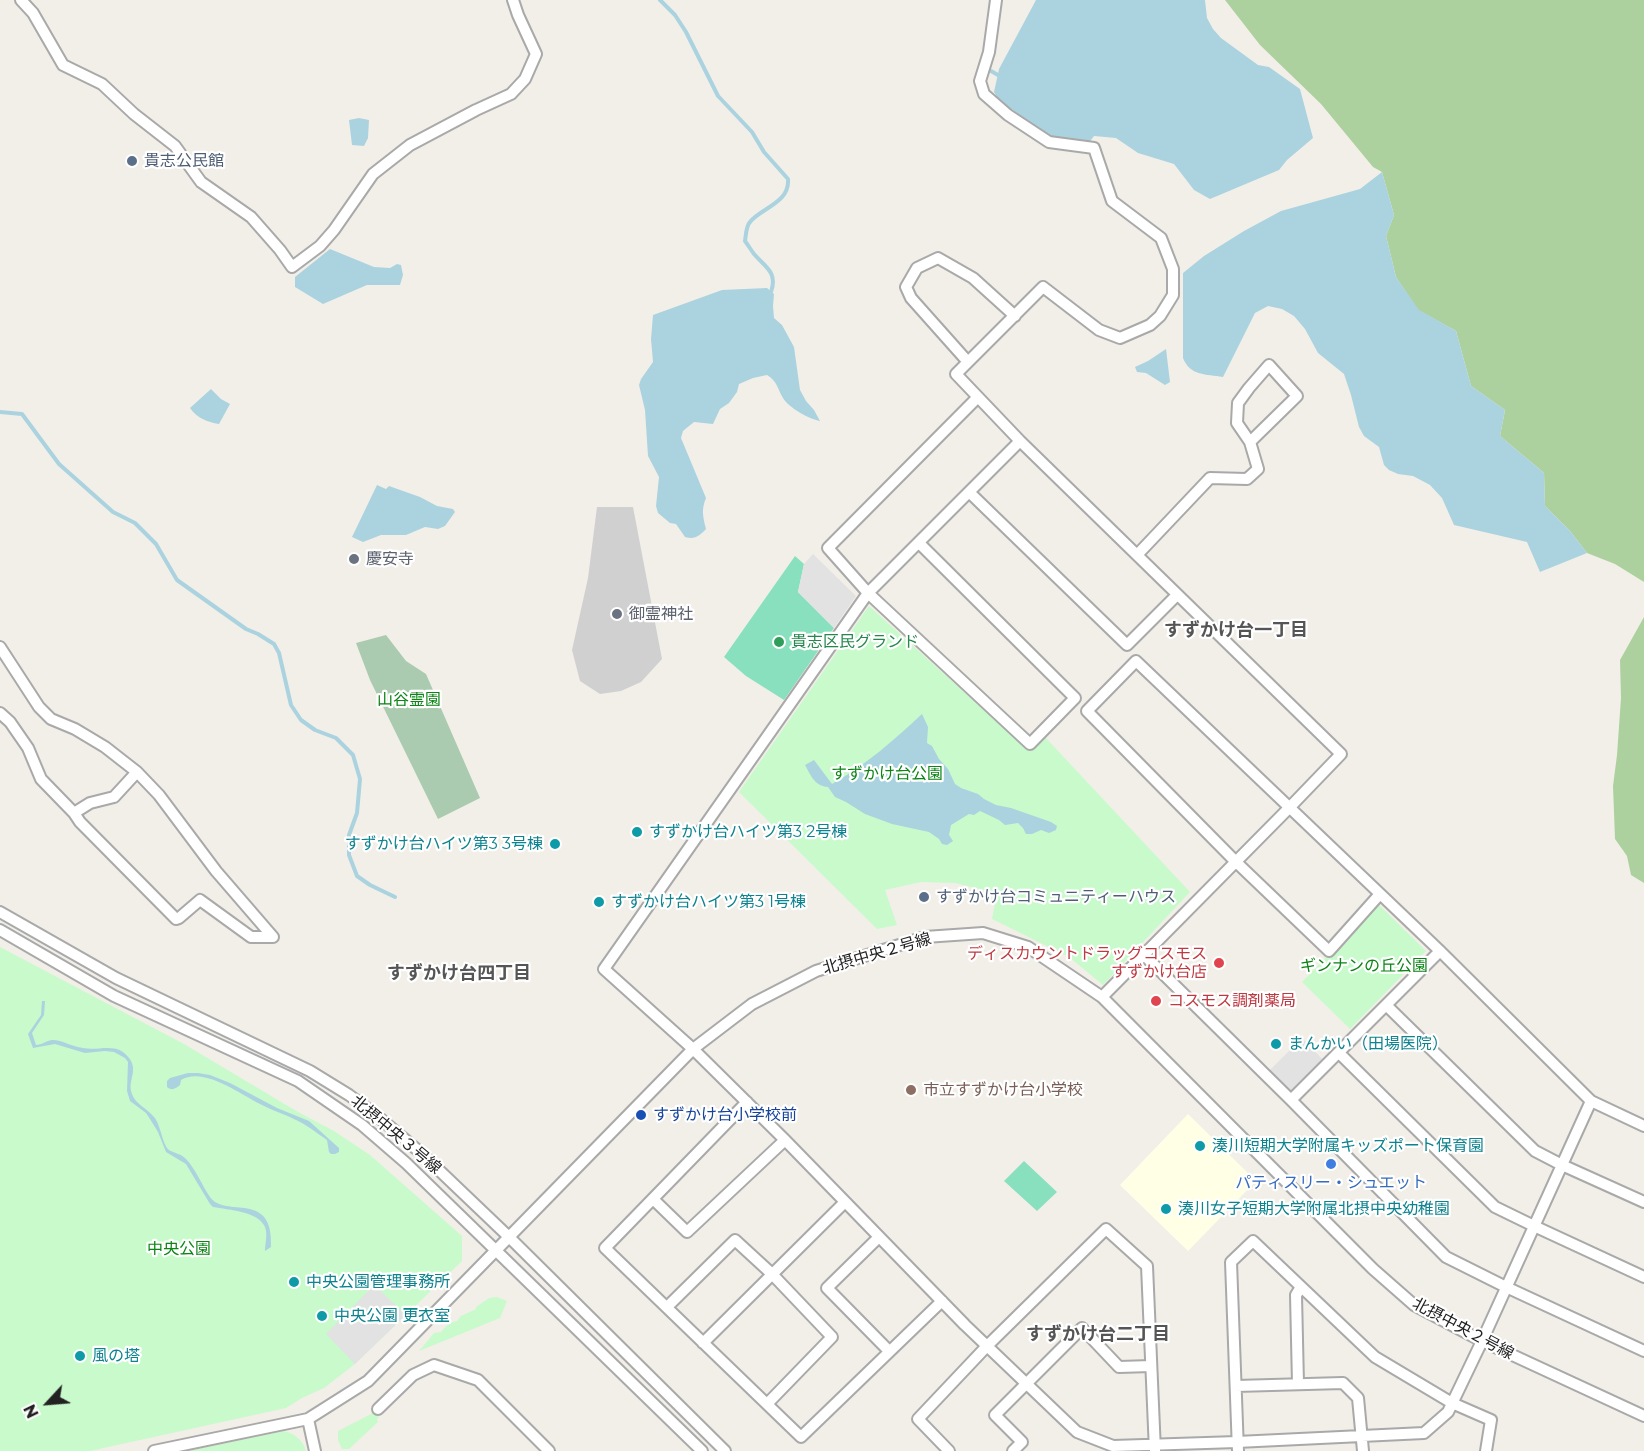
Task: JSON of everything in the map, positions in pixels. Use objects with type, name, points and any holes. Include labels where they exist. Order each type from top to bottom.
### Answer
[{"type":"street","points":[[21,0],[33,12],[63,65],[102,84],[134,114],[175,146],[201,182],[251,217],[292,267],[320,246],[334,230],[373,174],[410,146],[511,94],[525,79],[536,54],[513,0]]},
{"type":"street","points":[[996,0],[989,52],[980,81],[984,94],[1008,115],[1049,142],[1094,147],[1112,201],[1161,238],[1173,269],[1173,296],[1160,316],[1150,325],[1120,338],[1099,330],[1043,287],[956,374],[1020,441],[1341,754],[1102,997]]},
{"type":"street","points":[[968,362],[911,298],[906,287],[917,268],[938,258],[973,278],[1015,316]]},
{"type":"street","points":[[1137,555],[1210,478],[1247,479],[1258,470],[1250,442],[1237,423],[1238,404],[1248,388],[1269,364],[1297,396],[1250,442]]},
{"type":"street","points":[[919,543],[1076,698],[1030,744],[868,594],[828,548],[978,397]]},
{"type":"street","points":[[1020,441],[868,594],[604,969],[693,1049],[987,1346],[1077,1432],[1113,1446],[1238,1447],[1424,1433],[1448,1412],[1591,1101]]},
{"type":"street","points":[[969,492],[1127,645],[1178,594]]},
{"type":"street","points":[[0,647],[39,707],[51,719],[75,729],[105,747],[137,772],[159,795],[216,871],[273,937],[251,937],[200,900],[176,919],[41,779],[28,748],[10,722],[0,713]]},
{"type":"street","points":[[1380,894],[1329,951],[1235,861],[1088,711],[1136,661],[1440,951],[1591,1101],[1644,1126]]},
{"type":"street","points":[[74,813],[90,803],[114,797],[137,772]]},
{"type":"street","name":"北摂中央３号線","points":[[0,912],[116,978],[310,1071],[376,1115],[421,1153],[509,1237],[724,1451]]},
{"type":"street","name":"北摂中央３号線","points":[[0,930],[114,996],[298,1082],[362,1125],[406,1163],[496,1249],[702,1451]]},
{"type":"street","name":"北摂中央２号線","points":[[154,1451],[308,1419],[368,1381],[693,1049],[752,1004],[816,971],[925,937],[983,933],[1029,946],[1102,997],[1389,1283],[1414,1305],[1482,1341],[1644,1416]]},
{"type":"street","points":[[1291,1100],[1440,951]]},
{"type":"street","points":[[1144,955],[1446,1257],[1644,1351]]},
{"type":"street","points":[[1386,1005],[1535,1151],[1644,1202]]},
{"type":"street","points":[[1339,1053],[1495,1207],[1644,1277]]},
{"type":"street","points":[[747,1102],[605,1248],[801,1437],[942,1301]]},
{"type":"street","points":[[653,1198],[687,1232],[785,1140]]},
{"type":"street","points":[[703,1343],[845,1202]]},
{"type":"street","points":[[949,1451],[918,1419],[987,1346],[1106,1229],[1147,1266],[1155,1448]]},
{"type":"street","points":[[879,1237],[827,1288],[889,1351]]},
{"type":"street","points":[[667,1307],[735,1240],[772,1274],[832,1337],[767,1404]]},
{"type":"street","points":[[1238,1447],[1231,1262],[1253,1241],[1375,1357],[1452,1403],[1491,1420],[1486,1451]]},
{"type":"street","points":[[1298,1384],[1296,1295],[1301,1287]]},
{"type":"street","points":[[1013,1451],[1022,1442],[995,1415],[1082,1328],[1119,1367],[1151,1366]]},
{"type":"street","points":[[378,1409],[413,1375],[434,1365],[478,1380],[549,1451]]},
{"type":"street","points":[[1236,1386],[1343,1383],[1358,1398],[1363,1451]]},
{"type":"street","points":[[308,1419],[315,1451]]},
{"type":"shaded area","name":"御霊神社","points":[[597,507],[633,507],[662,659],[641,682],[621,691],[600,694],[580,681],[572,650],[588,578]]},
{"type":"shaded area","points":[[813,554],[856,596],[834,628],[798,592],[804,564]]},
{"type":"shaded area","points":[[1302,1038],[1327,1064],[1291,1100],[1265,1075]]},
{"type":"shaded area","points":[[1188,1114],[1256,1181],[1188,1251],[1120,1185]]},
{"type":"shaded area","points":[[374,1285],[406,1315],[355,1364],[326,1334]]},
{"type":"green space","points":[[1225,0],[1644,0],[1644,582],[1615,564],[1587,553],[1570,531],[1545,506],[1544,473],[1500,436],[1505,410],[1471,386],[1456,331],[1418,310],[1396,277],[1386,236],[1394,215],[1382,172],[1373,167],[1321,104],[1260,45]]},
{"type":"green space","name":"貴志区民グランド","points":[[795,556],[804,564],[798,592],[834,628],[784,700],[746,676],[724,657]]},
{"type":"green space","name":"すずかけ台公園","points":[[869,606],[1029,751],[1045,737],[1190,892],[1103,985],[1069,957],[992,919],[997,893],[955,883],[921,882],[885,890],[897,925],[877,929],[739,792]]},
{"type":"green space","points":[[1644,617],[1644,883],[1631,875],[1627,856],[1615,839],[1613,786],[1621,698],[1620,660]]},
{"type":"green space","name":"山谷霊園","points":[[386,635],[406,661],[426,674],[480,798],[438,819],[370,680],[356,643]]},
{"type":"green space","name":"ギンナンの丘公園","points":[[1378,904],[1426,951],[1350,1029],[1302,982]]},
{"type":"green space","name":"中央公園","points":[[0,947],[184,1044],[334,1131],[370,1155],[462,1236],[462,1261],[355,1364],[324,1388],[286,1408],[90,1451],[0,1451]]},
{"type":"green space","points":[[1024,1161],[1057,1192],[1037,1211],[1004,1181]]},
{"type":"green space","points":[[497,1297],[507,1301],[500,1318],[419,1351],[434,1333],[441,1332],[449,1323],[457,1321],[489,1298]]},
{"type":"green space","points":[[375,1410],[379,1416],[378,1422],[349,1449],[342,1449],[338,1440],[338,1431]]},
{"type":"green space","points":[[284,1431],[298,1438],[306,1451],[187,1451]]},
{"type":"water","points":[[1036,0],[1205,0],[1207,18],[1221,38],[1258,65],[1269,67],[1300,89],[1313,138],[1279,170],[1210,199],[1194,190],[1174,164],[1138,153],[1116,138],[1094,136],[1088,144],[1052,139],[999,100],[994,92],[999,69]]},
{"type":"water","points":[[359,118],[369,120],[368,138],[364,146],[352,145],[349,120]]},
{"type":"water","points":[[1382,172],[1394,215],[1386,236],[1396,277],[1419,310],[1456,331],[1471,386],[1505,410],[1500,436],[1544,473],[1545,506],[1570,531],[1587,553],[1540,572],[1527,542],[1454,525],[1442,498],[1430,485],[1413,476],[1398,474],[1384,465],[1379,447],[1364,436],[1359,427],[1344,374],[1318,353],[1305,329],[1294,316],[1282,309],[1268,306],[1255,313],[1223,377],[1199,373],[1186,364],[1183,358],[1183,273],[1204,256],[1281,211],[1360,189]]},
{"type":"water","points":[[330,249],[374,267],[390,268],[397,264],[401,265],[403,275],[400,285],[367,285],[323,304],[295,287],[295,277]]},
{"type":"water","points":[[767,288],[774,294],[774,318],[782,325],[794,347],[800,390],[820,421],[790,406],[767,375],[739,384],[737,392],[729,403],[720,409],[713,424],[694,422],[683,431],[681,438],[706,498],[703,514],[706,529],[697,537],[685,537],[676,524],[670,523],[658,513],[656,506],[659,477],[648,456],[645,410],[639,385],[653,362],[651,339],[653,315],[722,290]]},
{"type":"water","points":[[1166,349],[1170,382],[1165,385],[1146,373],[1137,372],[1135,367]]},
{"type":"water","points":[[211,389],[230,404],[219,424],[203,419],[190,408]]},
{"type":"water","points":[[377,485],[386,489],[389,486],[437,506],[453,509],[455,512],[445,526],[438,529],[425,527],[406,535],[381,535],[363,542],[352,537]]},
{"type":"water","points":[[922,714],[928,727],[927,743],[932,746],[948,769],[955,784],[996,805],[1051,822],[1057,826],[1056,830],[1049,833],[1041,830],[1026,834],[1018,823],[1005,825],[980,811],[974,815],[969,814],[951,825],[949,835],[953,841],[947,845],[942,844],[929,832],[892,824],[865,814],[835,797],[828,787],[814,780],[805,765],[814,760],[832,784],[890,743]]},
{"type":"water","points":[[42,1001],[45,1001],[44,1015],[32,1033],[36,1045],[56,1040],[88,1049],[114,1048],[123,1052],[132,1063],[131,1089],[134,1098],[156,1120],[169,1150],[185,1158],[210,1197],[217,1203],[257,1211],[265,1218],[270,1229],[271,1247],[265,1251],[266,1233],[261,1222],[250,1214],[213,1207],[186,1164],[166,1152],[158,1132],[146,1113],[130,1101],[127,1091],[128,1062],[125,1058],[114,1052],[85,1053],[55,1044],[33,1048],[28,1034],[41,1015]]},
{"type":"water","points":[[188,1073],[210,1075],[309,1121],[339,1148],[339,1152],[331,1154],[327,1140],[304,1124],[211,1079],[190,1077],[181,1080],[180,1085],[175,1088],[167,1087],[167,1081],[170,1078]]},
{"type":"waterway","points":[[660,0],[675,15],[686,32],[718,96],[752,132],[764,152],[788,179],[784,194],[750,222],[746,233],[745,241],[772,275],[771,292]]},
{"type":"waterway","points":[[991,71],[998,75]]},
{"type":"waterway","points":[[0,412],[22,414],[59,464],[113,512],[135,523],[156,544],[177,580],[246,629],[274,644],[279,653],[291,705],[301,720],[315,730],[336,738],[353,755],[360,779],[357,813],[349,835],[349,855],[357,876],[395,897]]},
{"type":"place","name":"貴志公民館","points":[[132,161]]},
{"type":"place","name":"慶安寺","points":[[354,559]]},
{"type":"place","name":"御霊神社","points":[[617,614]]},
{"type":"place","name":"貴志区民グランド","points":[[779,642]]},
{"type":"place","name":"すずかけ台ハイツ第3 2号棟","points":[[637,832]]},
{"type":"place","name":"すずかけ台ハイツ第3 3号棟","points":[[555,844]]},
{"type":"place","name":"すずかけ台コミュニティーハウス","points":[[924,897]]},
{"type":"place","name":"すずかけ台ハイツ第3 1号棟","points":[[599,902]]},
{"type":"place","name":"ディスカウントドラッグコスモス すずかけ台店","points":[[1219,963]]},
{"type":"place","name":"コスモス調剤薬局","points":[[1156,1001]]},
{"type":"place","name":"まんかい（田場医院）","points":[[1276,1044]]},
{"type":"place","name":"市立すずかけ台小学校","points":[[911,1090]]},
{"type":"place","name":"すずかけ台小学校前","points":[[641,1115]]},
{"type":"place","name":"湊川短期大学附属キッズポート保育園","points":[[1200,1146]]},
{"type":"place","name":"パティスリー・シュエット","points":[[1331,1164]]},
{"type":"place","name":"湊川女子短期大学附属北摂中央幼稚園","points":[[1166,1209]]},
{"type":"place","name":"中央公園管理事務所","points":[[294,1282]]},
{"type":"place","name":"中央公園 更衣室","points":[[322,1316]]},
{"type":"place","name":"風の塔","points":[[80,1356]]},
{"type":"district","name":"すずかけ台一丁目","points":[[1236,631]]},
{"type":"district","name":"すずかけ台四丁目","points":[[459,974]]},
{"type":"district","name":"すずかけ台二丁目","points":[[1098,1335]]}]
